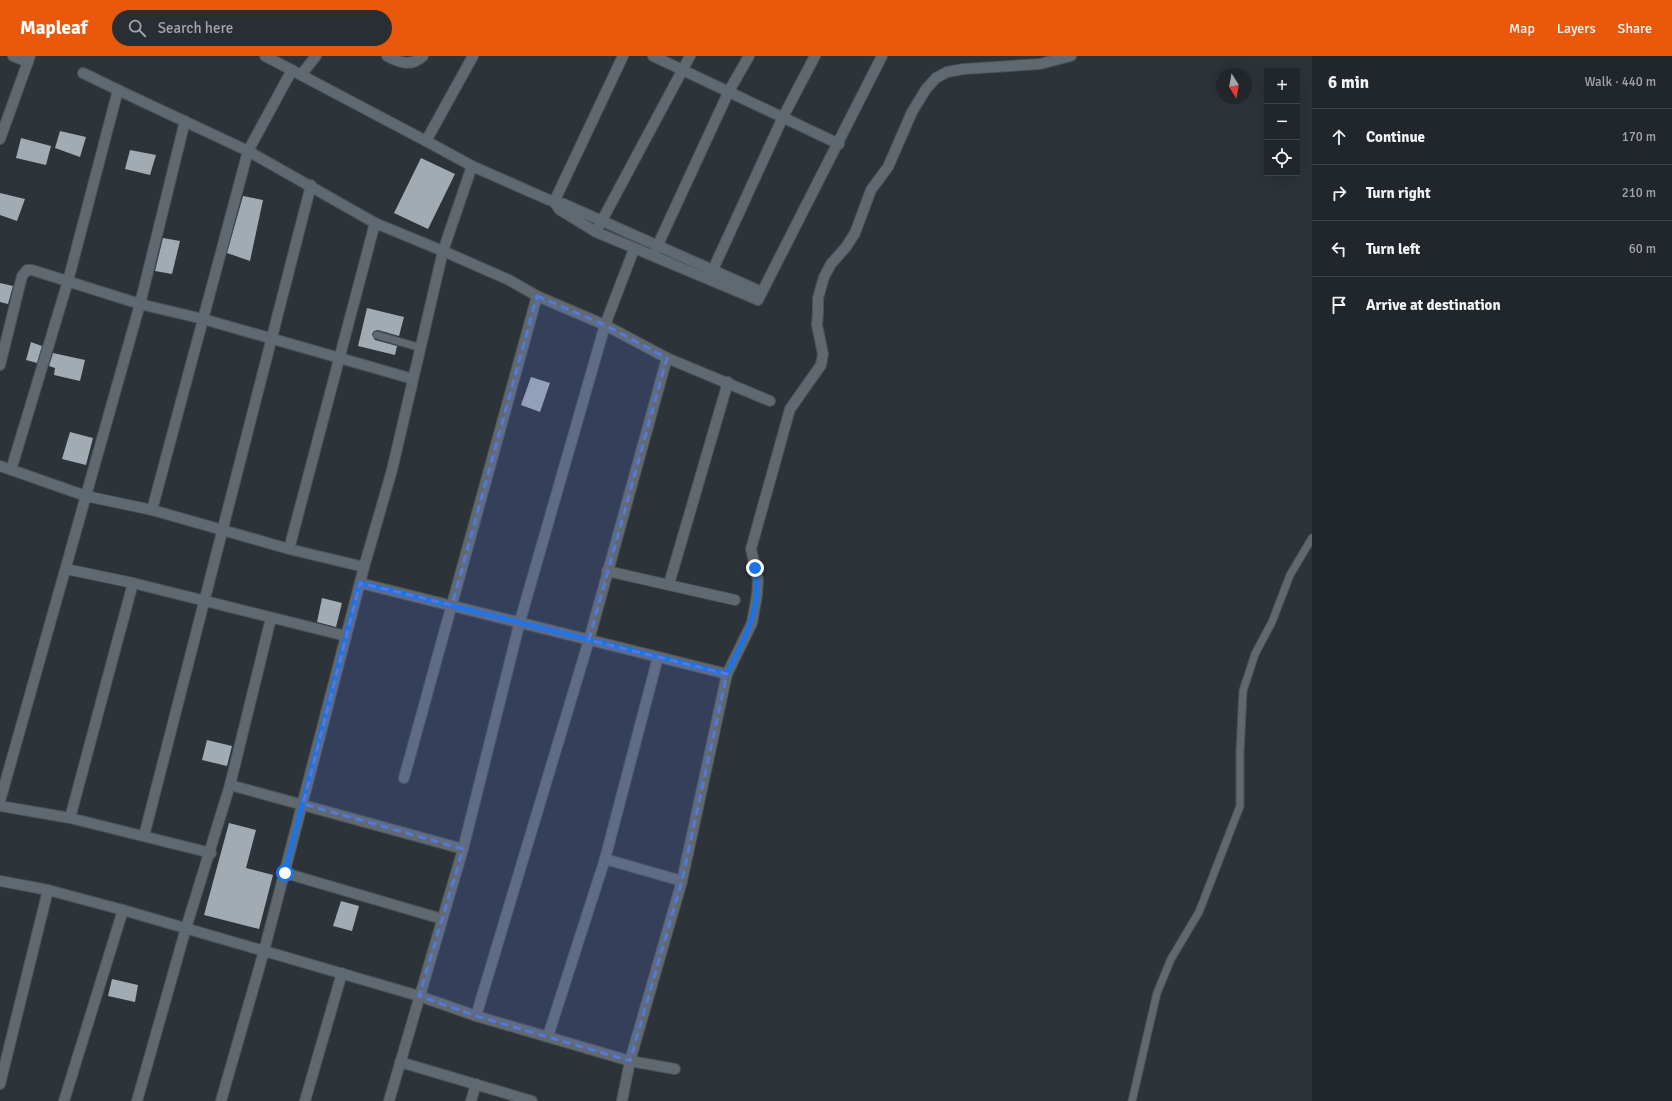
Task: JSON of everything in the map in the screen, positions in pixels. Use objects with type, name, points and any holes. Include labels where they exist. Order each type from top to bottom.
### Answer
[{"type":"street","points":[[0,138],[29,59],[13,56]]},
{"type":"street","points":[[265,56],[472,166],[554,202],[564,204],[657,246],[758,300],[882,56]]},
{"type":"street","points":[[152,510],[248,151],[297,73],[316,56]]},
{"type":"street","points":[[387,56],[401,63],[417,61],[423,56]]},
{"type":"street","points":[[426,141],[473,56]]},
{"type":"street","points":[[554,202],[623,56]]},
{"type":"street","points":[[653,56],[838,144]]},
{"type":"street","points":[[596,232],[684,70],[690,56]]},
{"type":"street","points":[[653,257],[729,91],[749,56]]},
{"type":"street","points":[[710,275],[783,117],[814,56]]},
{"type":"street","points":[[622,1101],[630,1061],[682,881],[727,674],[752,624],[758,595],[758,580],[751,549],[790,409],[822,365],[823,354],[818,325],[818,298],[824,276],[831,264],[846,247],[855,233],[871,190],[888,167],[912,112],[926,89],[936,78],[947,72],[964,69],[1040,64],[1071,56]]},
{"type":"street","points":[[83,73],[248,151],[311,185],[375,223],[444,250],[509,280],[537,296],[605,325],[667,358],[728,382],[770,401]]},
{"type":"street","points":[[11,470],[68,281],[118,90]]},
{"type":"street","points":[[0,801],[140,304],[185,121]]},
{"type":"street","points":[[221,1101],[264,951],[364,567],[392,470],[444,250],[472,166]]},
{"type":"street","points":[[144,836],[311,185]]},
{"type":"street","points":[[554,202],[560,210],[596,232],[653,257],[710,275]]},
{"type":"street","points":[[289,549],[375,223]]},
{"type":"street","points":[[389,1101],[463,848],[520,621],[605,325],[634,249]]},
{"type":"street","points":[[0,365],[23,272],[32,270],[140,304],[203,319],[413,379]]},
{"type":"street","points":[[404,778],[537,296]]},
{"type":"street","points":[[476,1016],[590,640],[607,570],[667,358]]},
{"type":"street","points":[[669,584],[728,382]]},
{"type":"street","points":[[0,466],[86,496],[152,510],[289,549],[364,567]]},
{"type":"street","points":[[66,569],[133,583],[346,636]]},
{"type":"street","points":[[607,570],[735,600]]},
{"type":"street","points":[[70,818],[133,583]]},
{"type":"street","points":[[360,583],[520,621],[727,674]]},
{"type":"street","points":[[137,1101],[186,928],[211,853],[230,785],[271,618]]},
{"type":"street","points":[[548,1036],[605,858],[658,657]]},
{"type":"street","points":[[230,785],[463,848]]},
{"type":"street","points":[[0,806],[70,818],[211,853]]},
{"type":"street","points":[[605,858],[682,881]]},
{"type":"street","points":[[285,873],[442,919]]},
{"type":"street","points":[[0,881],[48,890],[124,910],[342,973],[419,996],[476,1016],[630,1061],[675,1069]]},
{"type":"street","points":[[0,1084],[48,890]]},
{"type":"street","points":[[64,1101],[124,910]]},
{"type":"street","points":[[305,1101],[342,973]]},
{"type":"street","points":[[400,1062],[532,1101]]},
{"type":"street","points":[[471,1101],[476,1084]]},
{"type":"lane","points":[[377,335],[421,348]]},
{"type":"lane","points":[[1132,1101],[1157,993],[1171,959],[1202,905],[1240,806],[1242,710],[1246,683],[1255,654],[1272,622],[1290,575],[1312,538]]},
{"type":"highlighted area","points":[[537,296],[605,325],[667,358],[589,640],[727,674],[682,881],[630,1061],[476,1016],[419,996],[463,849],[303,804],[360,583],[452,605]]},
{"type":"building","points":[[60,131],[86,137],[80,157],[55,148]]},
{"type":"building","points":[[21,138],[51,146],[46,165],[16,158]]},
{"type":"building","points":[[130,150],[156,155],[150,175],[125,169]]},
{"type":"building","points":[[421,158],[455,174],[428,229],[394,213]]},
{"type":"building","points":[[0,193],[25,199],[17,221],[0,215]]},
{"type":"building","points":[[243,196],[263,200],[250,261],[227,253]]},
{"type":"building","points":[[163,238],[180,241],[172,274],[155,271]]},
{"type":"building","points":[[0,283],[13,286],[8,304],[0,302]]},
{"type":"building","points":[[367,308],[404,317],[399,336],[378,330],[374,331],[372,334],[375,340],[397,346],[395,355],[358,346]]},
{"type":"building","points":[[31,342],[42,346],[37,363],[26,360]]},
{"type":"building","points":[[53,353],[85,360],[80,381],[54,375],[55,368],[49,366]]},
{"type":"building","points":[[531,377],[550,383],[540,412],[521,405]]},
{"type":"building","points":[[70,432],[93,438],[86,465],[62,459]]},
{"type":"building","points":[[322,598],[342,603],[336,627],[317,622]]},
{"type":"building","points":[[207,740],[232,746],[227,766],[202,760]]},
{"type":"building","points":[[229,823],[256,830],[246,868],[273,875],[259,929],[204,915]]},
{"type":"building","points":[[341,901],[359,906],[352,931],[333,926]]},
{"type":"building","points":[[112,979],[138,985],[135,1002],[108,996]]},
{"type":"route","points":[[285,873],[360,583],[520,621],[727,674],[752,624],[758,595],[758,580],[755,568]]}]
